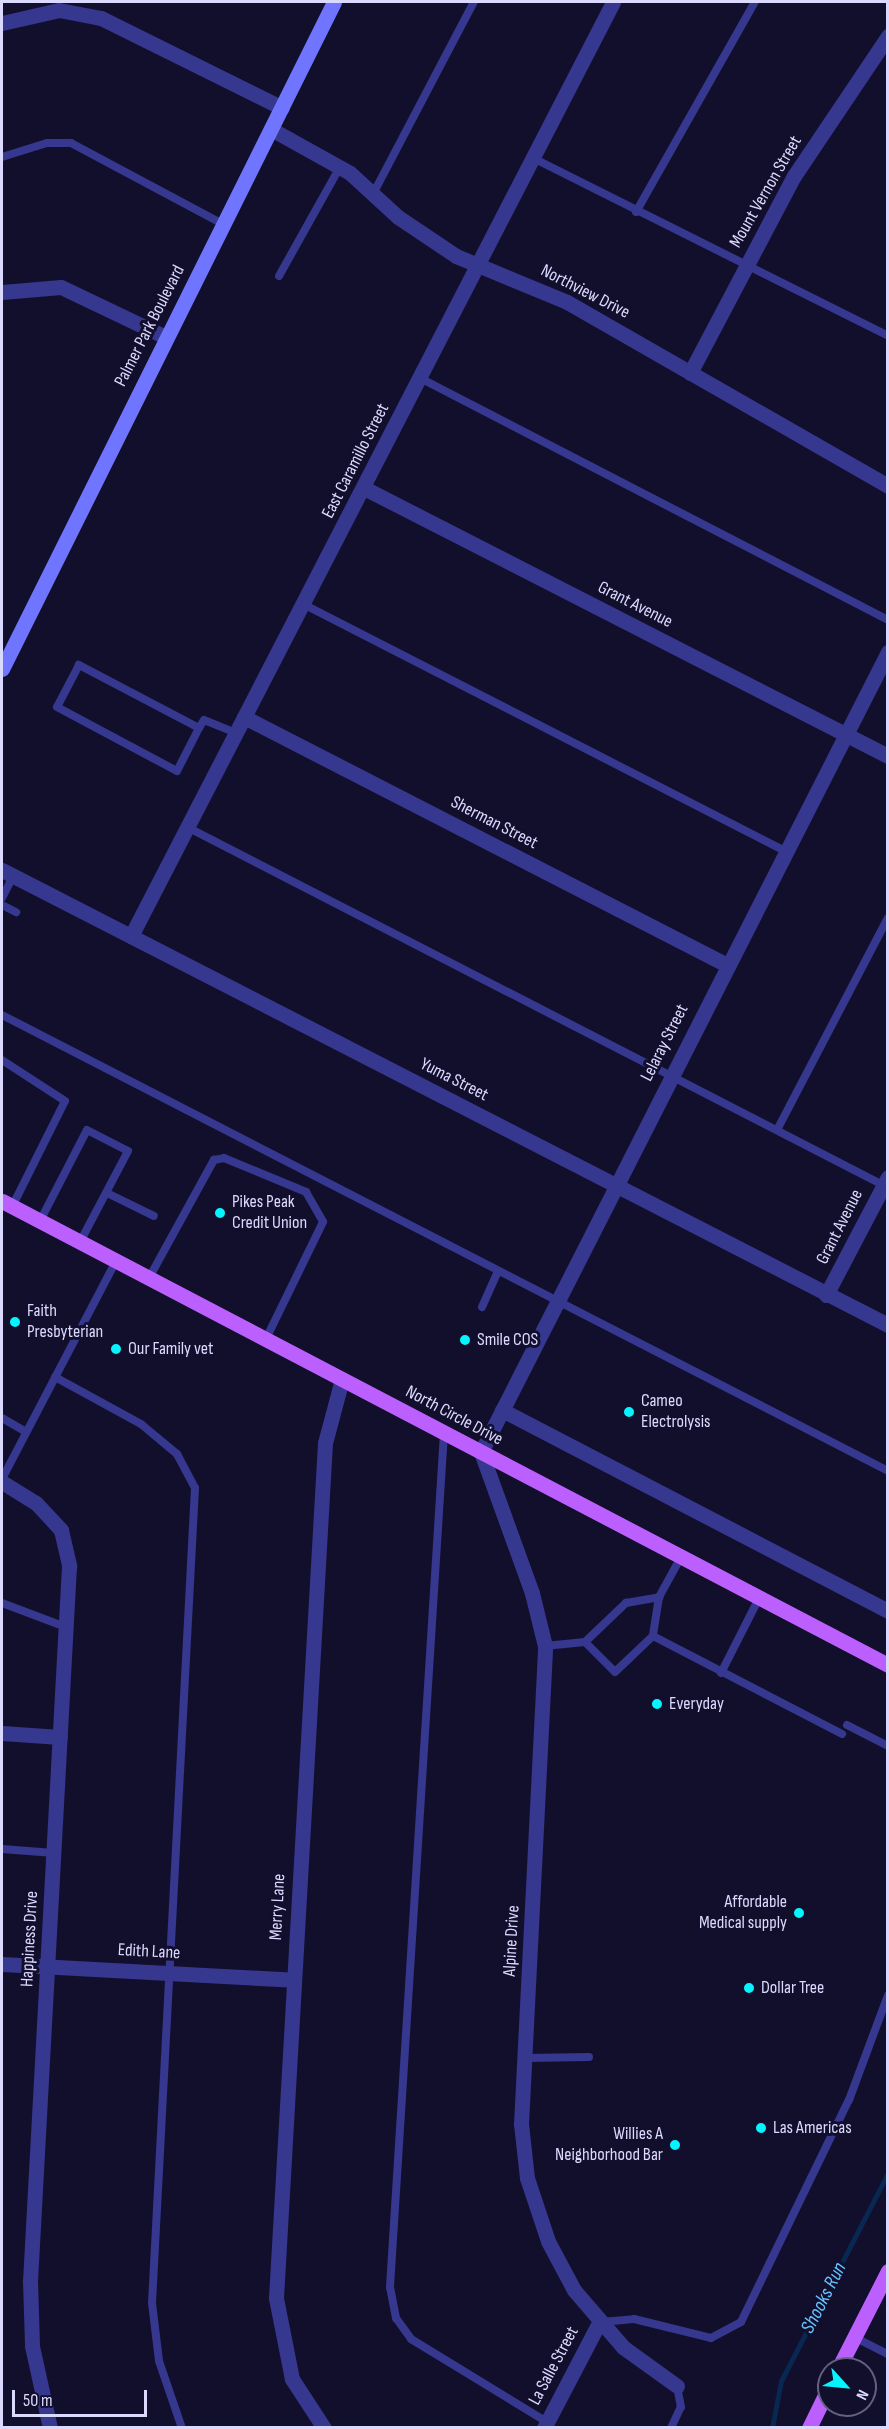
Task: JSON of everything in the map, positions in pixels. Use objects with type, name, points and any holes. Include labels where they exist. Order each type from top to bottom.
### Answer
[{"type":"main road","name":"Palmer Park Boulevard","points":[[2,669],[334,2]]},
{"type":"main road","name":"North Circle Drive","points":[[7,1204],[888,1665]]},
{"type":"main road","points":[[844,2357],[888,2271]]},
{"type":"main road","points":[[809,2427],[817,2411]]},
{"type":"street","name":"East Caramillo Street","points":[[131,936],[613,2]]},
{"type":"street","points":[[2,23],[59,10],[101,18],[282,108]]},
{"type":"street","name":"Mount Vernon Street","points":[[690,373],[794,176],[888,36]]},
{"type":"street","name":"Northview Drive","points":[[271,129],[340,167],[418,232],[478,265],[567,302],[888,486]]},
{"type":"street","points":[[2,292],[61,287],[166,337]]},
{"type":"street","name":"Grant Avenue","points":[[364,488],[888,756]]},
{"type":"street","name":"Lelaray Street","points":[[481,1452],[615,1184],[888,652]]},
{"type":"street","name":"Sherman Street","points":[[244,717],[727,964]]},
{"type":"street","name":"Yuma Street","points":[[7,873],[888,1325]]},
{"type":"street","name":"Grant Avenue","points":[[826,1295],[886,1183]]},
{"type":"street","name":"Merry Lane","points":[[324,2427],[292,2379],[277,2320],[325,1443],[342,1379]]},
{"type":"street","points":[[502,1410],[888,1611]]},
{"type":"street","name":"Alpine Drive","points":[[481,1452],[532,1593],[545,1646],[522,2133],[536,2210],[561,2268],[599,2323],[677,2386]]},
{"type":"street","name":"Happiness Drive","points":[[2,1480],[36,1503],[61,1530],[69,1557],[29,2313],[50,2427]]},
{"type":"street","points":[[2,1733],[60,1737]]},
{"type":"street","name":"Edith Lane","points":[[2,1964],[294,1980]]},
{"type":"street","name":"La Salle Street","points":[[545,2425],[599,2323]]},
{"type":"lane","points":[[373,194],[474,2]]},
{"type":"lane","points":[[636,212],[755,2]]},
{"type":"lane","points":[[2,157],[48,142],[71,144],[223,224]]},
{"type":"lane","points":[[533,158],[636,212],[888,336]]},
{"type":"lane","points":[[279,276],[340,167]]},
{"type":"lane","points":[[420,378],[888,620]]},
{"type":"lane","points":[[303,604],[785,851]]},
{"type":"lane","points":[[200,728],[79,665],[57,707],[177,771],[200,728],[204,720],[236,733]]},
{"type":"lane","points":[[187,827],[777,1130],[886,1183]]},
{"type":"lane","points":[[2,898],[7,873]]},
{"type":"lane","points":[[2,905],[16,912]]},
{"type":"lane","points":[[777,1130],[888,918]]},
{"type":"lane","points":[[2,1015],[888,1471]]},
{"type":"lane","points":[[2,1060],[65,1101],[7,1204]]},
{"type":"lane","points":[[40,1221],[87,1130],[128,1151],[81,1242]]},
{"type":"lane","points":[[149,1278],[209,1166],[219,1159],[306,1192],[323,1222],[266,1339]]},
{"type":"lane","points":[[107,1192],[154,1216]]},
{"type":"lane","points":[[2,1480],[116,1260]]},
{"type":"lane","points":[[482,1307],[498,1271]]},
{"type":"lane","points":[[55,1377],[141,1424],[177,1454],[195,1488],[153,2328],[182,2427]]},
{"type":"lane","points":[[2,1418],[26,1432]]},
{"type":"lane","points":[[444,1433],[390,2287],[396,2318],[411,2339],[545,2425]]},
{"type":"lane","points":[[585,1642],[615,1672],[653,1636],[659,1597],[681,1557]]},
{"type":"lane","points":[[545,1646],[585,1642],[626,1603],[659,1597]]},
{"type":"lane","points":[[721,1673],[759,1598]]},
{"type":"lane","points":[[2,1603],[66,1627]]},
{"type":"lane","points":[[653,1636],[842,1734]]},
{"type":"lane","points":[[847,1725],[888,1746]]},
{"type":"lane","points":[[2,1849],[54,1852]]},
{"type":"lane","points":[[599,2323],[634,2319],[711,2338],[741,2322],[849,2100],[888,1995]]},
{"type":"lane","points":[[525,2058],[589,2057]]},
{"type":"lane","points":[[854,2337],[888,2354]]},
{"type":"lane","points":[[671,2427],[681,2408],[677,2386]]},
{"type":"waterway","name":"Shooks Run","points":[[772,2428],[781,2381],[888,2173]]},
{"type":"place","name":"Pikes Peak Credit Union","points":[[220,1213]]},
{"type":"place","name":"Faith Presbyterian","points":[[15,1322]]},
{"type":"place","name":"Smile COS","points":[[465,1340]]},
{"type":"place","name":"Our Family vet","points":[[116,1349]]},
{"type":"place","name":"Cameo Electrolysis","points":[[629,1412]]},
{"type":"place","name":"Everyday","points":[[657,1704]]},
{"type":"place","name":"Affordable Medical supply","points":[[799,1913]]},
{"type":"place","name":"Dollar Tree","points":[[749,1988]]},
{"type":"place","name":"Las Americas","points":[[761,2128]]},
{"type":"place","name":"Willies A Neighborhood Bar","points":[[675,2145]]}]
